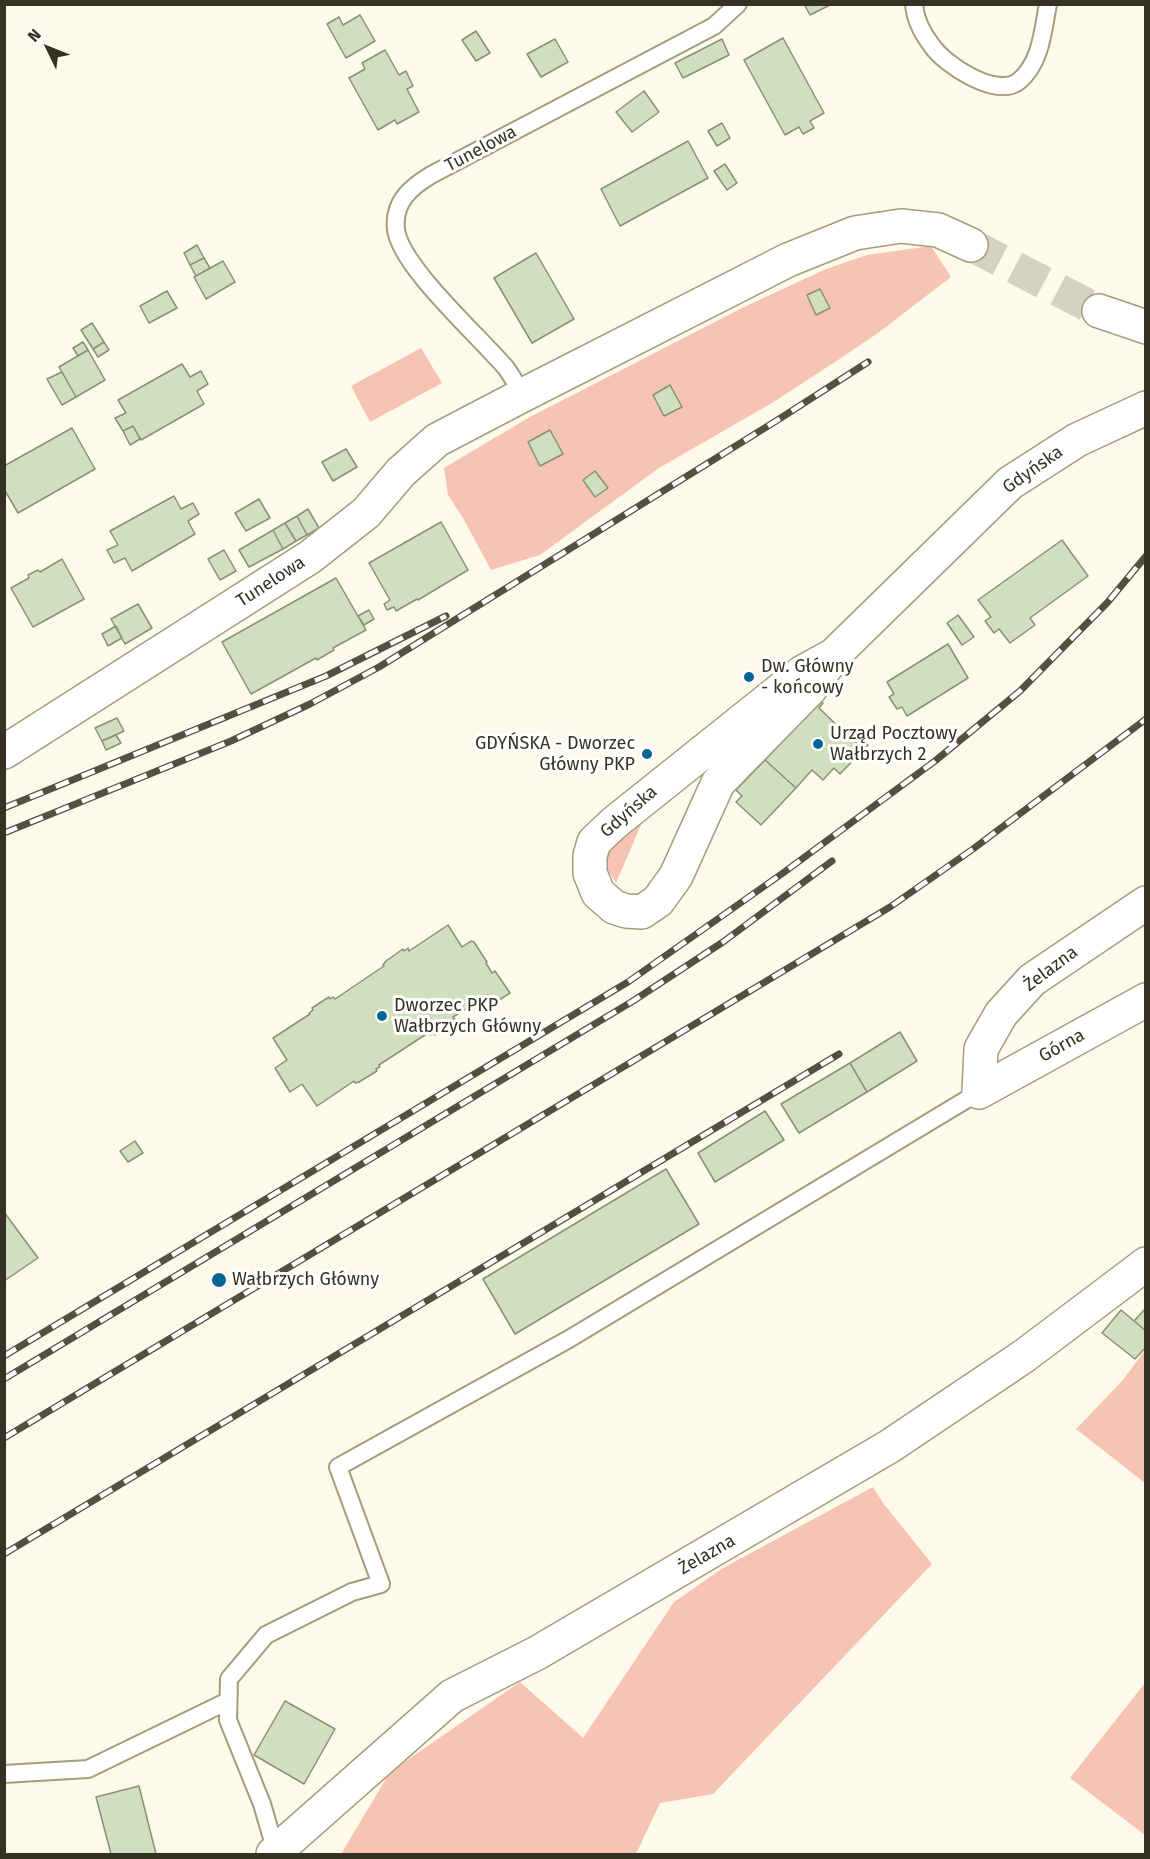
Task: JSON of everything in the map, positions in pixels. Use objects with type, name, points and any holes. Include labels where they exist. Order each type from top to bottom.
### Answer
[{"type":"street","name":"Tunelowa","points":[[4,752],[310,556],[366,513],[401,472],[437,440],[788,260],[855,233],[901,226],[938,230],[971,245]]},
{"type":"street","points":[[1099,311],[1146,327]]},
{"type":"street","name":"Gdyńska","points":[[834,655],[803,672],[614,823],[594,842],[590,856],[590,873],[598,893],[615,907],[626,911],[642,912],[658,901],[676,876],[718,783],[810,689],[834,655],[1010,483],[1077,440],[1146,408]]},
{"type":"street","name":"Żelazna","points":[[979,1092],[981,1049],[1001,1014],[1032,980],[1146,903]]},
{"type":"street","name":"Górna","points":[[979,1092],[1146,1000]]},
{"type":"street","name":"Żelazna","points":[[275,1853],[452,1696],[547,1648],[890,1446],[1024,1356],[1146,1264]]},
{"type":"lane","name":"Tunelowa","points":[[523,395],[507,369],[435,292],[404,251],[396,229],[400,204],[406,194],[431,175],[714,26],[738,4]]},
{"type":"lane","points":[[914,4],[915,18],[933,48],[964,73],[995,87],[1018,82],[1036,59],[1048,4]]},
{"type":"lane","points":[[275,1853],[262,1803],[228,1720],[229,1679],[266,1635],[352,1592],[381,1584],[338,1467],[569,1339],[979,1092]]},
{"type":"lane","points":[[4,1774],[88,1769],[228,1701]]},
{"type":"shaded area","points":[[931,246],[951,277],[878,333],[772,403],[659,468],[540,555],[491,570],[448,495],[444,468],[528,418],[744,307],[826,269],[867,255]]},
{"type":"shaded area","points":[[421,348],[442,383],[370,422],[351,386]]},
{"type":"shaded area","points":[[650,804],[616,883],[606,867],[606,851]]},
{"type":"shaded area","points":[[1145,1350],[1145,1483],[1076,1429],[1123,1380]]},
{"type":"shaded area","points":[[873,1487],[932,1564],[713,1794],[660,1803],[636,1854],[341,1854],[390,1772],[520,1682],[583,1738],[674,1602],[723,1568]]},
{"type":"shaded area","points":[[1145,1683],[1145,1835],[1070,1778]]},
{"type":"building","points":[[804,4],[830,4],[830,5],[810,15]]},
{"type":"building","points":[[360,15],[375,41],[346,58],[327,24],[339,17],[343,25]]},
{"type":"building","points":[[476,31],[490,53],[476,61],[462,40]]},
{"type":"building","points":[[783,38],[824,113],[810,121],[814,128],[803,134],[799,127],[785,135],[744,60]]},
{"type":"building","points":[[555,39],[568,62],[541,77],[527,54]]},
{"type":"building","points":[[722,39],[729,55],[683,78],[675,63]]},
{"type":"building","points":[[385,50],[399,75],[406,71],[413,86],[407,89],[419,112],[397,124],[395,120],[378,130],[349,78],[365,69],[362,63]]},
{"type":"building","points":[[644,91],[659,112],[632,132],[616,112]]},
{"type":"building","points":[[722,123],[730,138],[717,146],[708,131]]},
{"type":"building","points":[[688,141],[708,178],[620,226],[601,189]]},
{"type":"building","points":[[725,164],[737,183],[727,190],[714,171]]},
{"type":"building","points":[[197,245],[204,258],[190,265],[184,253]]},
{"type":"building","points":[[536,253],[574,319],[532,343],[494,278]]},
{"type":"building","points":[[204,258],[210,268],[196,276],[190,265]]},
{"type":"building","points":[[223,261],[235,282],[206,299],[194,277]]},
{"type":"building","points":[[820,289],[830,308],[816,315],[807,295]]},
{"type":"building","points":[[167,291],[177,308],[149,323],[140,306]]},
{"type":"building","points":[[92,323],[104,342],[93,349],[81,330]]},
{"type":"building","points":[[83,342],[88,350],[78,356],[73,348]]},
{"type":"building","points":[[104,342],[109,350],[98,357],[93,349]]},
{"type":"building","points":[[88,350],[105,380],[76,397],[59,367]]},
{"type":"building","points":[[182,364],[190,377],[201,371],[208,384],[197,391],[204,404],[141,440],[133,426],[123,431],[115,418],[126,413],[118,400]]},
{"type":"building","points":[[62,372],[76,397],[62,405],[47,379]]},
{"type":"building","points":[[670,385],[682,407],[664,416],[653,395]]},
{"type":"building","points":[[133,426],[140,439],[130,445],[123,431]]},
{"type":"building","points":[[72,428],[95,469],[18,513],[4,489],[4,466]]},
{"type":"building","points":[[550,430],[563,454],[540,466],[528,442]]},
{"type":"building","points":[[346,449],[357,467],[333,481],[322,462]]},
{"type":"building","points":[[595,471],[608,488],[595,497],[583,480]]},
{"type":"building","points":[[174,496],[181,509],[193,503],[199,514],[188,521],[195,534],[132,571],[125,558],[114,563],[107,550],[118,545],[110,531]]},
{"type":"building","points":[[259,499],[270,518],[246,531],[235,513]]},
{"type":"building","points":[[308,509],[319,528],[307,535],[297,516]]},
{"type":"building","points":[[297,516],[307,535],[296,541],[285,523]]},
{"type":"building","points":[[441,522],[468,570],[396,611],[394,607],[387,610],[384,604],[390,600],[369,563]]},
{"type":"building","points":[[285,523],[296,541],[283,549],[273,530]]},
{"type":"building","points":[[273,530],[283,549],[249,567],[239,550]]},
{"type":"building","points":[[1062,540],[1088,576],[1030,618],[1035,625],[1010,643],[999,629],[994,633],[985,621],[991,617],[978,600]]},
{"type":"building","points":[[224,550],[236,571],[220,580],[208,559]]},
{"type":"building","points":[[62,559],[84,599],[33,627],[11,588],[29,578],[28,575],[38,570],[40,572]]},
{"type":"building","points":[[336,578],[366,630],[333,648],[334,650],[317,660],[316,658],[251,694],[222,642]]},
{"type":"building","points":[[138,604],[152,628],[125,644],[111,619]]},
{"type":"building","points":[[369,610],[374,619],[364,625],[358,616]]},
{"type":"building","points":[[958,615],[974,637],[962,645],[947,623]]},
{"type":"building","points":[[116,626],[122,638],[108,646],[102,634]]},
{"type":"building","points":[[948,644],[968,678],[907,716],[902,707],[897,709],[889,697],[894,694],[887,682]]},
{"type":"building","name":"Urząd Pocztowy Wałbrzych 2","points":[[821,701],[823,703],[819,708],[847,735],[852,730],[849,736],[862,748],[868,745],[840,774],[834,768],[823,780],[812,770],[796,788],[765,760]]},
{"type":"building","points":[[117,718],[124,731],[102,741],[95,728]]},
{"type":"building","points":[[116,735],[121,743],[106,750],[102,741]]},
{"type":"building","points":[[765,760],[796,788],[761,825],[736,802],[742,796],[736,790]]},
{"type":"building","name":"Dworzec PKP Wałbrzych Główny","points":[[448,925],[462,947],[471,941],[474,942],[492,973],[495,971],[510,993],[493,1004],[488,995],[453,1017],[455,1019],[450,1022],[451,1024],[435,1035],[428,1033],[379,1065],[377,1071],[359,1082],[354,1081],[317,1106],[302,1084],[290,1092],[275,1068],[287,1060],[273,1038],[310,1014],[312,1008],[329,997],[335,999],[384,966],[386,961],[403,949],[404,951],[408,948],[409,951]]},
{"type":"building","points":[[900,1032],[917,1061],[867,1092],[850,1063]]},
{"type":"building","points":[[850,1063],[867,1092],[799,1133],[781,1104]]},
{"type":"building","points":[[765,1111],[784,1140],[715,1182],[698,1153]]},
{"type":"building","points":[[135,1141],[143,1153],[128,1162],[120,1151]]},
{"type":"building","points":[[666,1169],[699,1224],[515,1334],[483,1279]]},
{"type":"building","points":[[4,1212],[38,1258],[4,1281]]},
{"type":"building","points":[[1146,1308],[1146,1331],[1134,1321]]},
{"type":"building","points":[[1121,1310],[1146,1331],[1146,1347],[1135,1359],[1102,1333]]},
{"type":"building","points":[[285,1701],[335,1729],[304,1784],[254,1755]]},
{"type":"building","points":[[139,1786],[156,1854],[111,1854],[96,1797]]},
{"type":"tunnel","points":[[971,245],[1099,311]]},
{"type":"railway","points":[[4,833],[231,741],[310,704],[379,667],[868,362]]},
{"type":"railway","points":[[4,1356],[628,982],[783,873],[935,761],[1020,691],[1107,603],[1146,556]]},
{"type":"railway","points":[[4,808],[326,676],[446,616]]},
{"type":"railway","points":[[4,1438],[890,907],[973,849],[1146,719]]},
{"type":"railway","points":[[4,1379],[633,1001],[723,942],[832,861]]},
{"type":"railway","points":[[4,1554],[839,1054]]},
{"type":"place","name":"Dw. Główny - końcowy","points":[[749,677]]},
{"type":"place","name":"Urząd Pocztowy Wałbrzych 2","points":[[818,744]]},
{"type":"place","name":"GDYŃSKA - Dworzec Główny PKP","points":[[647,754]]},
{"type":"place","name":"Dworzec PKP Wałbrzych Główny","points":[[382,1016]]},
{"type":"place","name":"Wałbrzych Główny","points":[[219,1280]]}]
